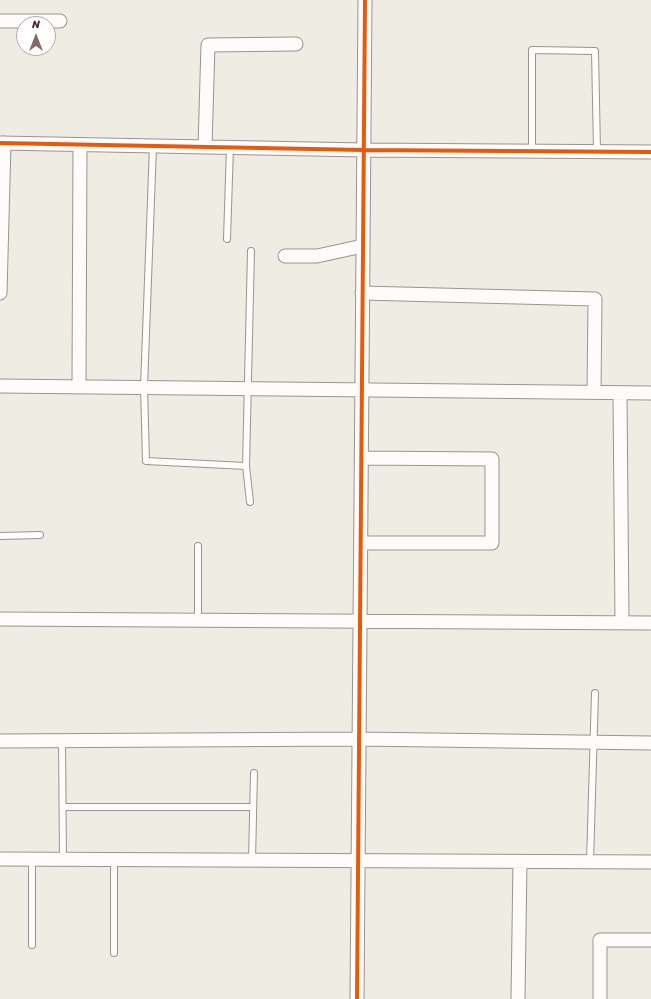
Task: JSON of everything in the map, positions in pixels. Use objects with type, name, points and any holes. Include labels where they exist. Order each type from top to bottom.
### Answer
[{"type":"street","points":[[357,999],[364,0]]},
{"type":"street","points":[[0,21],[60,21]]},
{"type":"street","points":[[206,147],[208,45],[296,44]]},
{"type":"street","points":[[0,293],[2,143],[364,150],[651,152]]},
{"type":"street","points":[[79,387],[80,145]]},
{"type":"street","points":[[285,256],[317,256],[363,246]]},
{"type":"street","points":[[362,293],[595,299],[594,392]]},
{"type":"street","points":[[0,386],[651,393]]},
{"type":"street","points":[[620,393],[622,622]]},
{"type":"street","points":[[361,458],[492,459],[492,543],[361,543]]},
{"type":"street","points":[[0,620],[651,623]]},
{"type":"street","points":[[0,741],[359,739],[651,743]]},
{"type":"street","points":[[0,859],[651,862]]},
{"type":"street","points":[[518,999],[520,862]]},
{"type":"street","points":[[600,999],[600,940],[651,940]]},
{"type":"lane","points":[[532,151],[532,50],[595,50],[597,151]]},
{"type":"lane","points":[[153,146],[144,387],[146,461],[246,466]]},
{"type":"lane","points":[[227,239],[230,147]]},
{"type":"lane","points":[[250,502],[246,466],[251,251]]},
{"type":"lane","points":[[0,536],[40,535]]},
{"type":"lane","points":[[198,546],[198,620]]},
{"type":"lane","points":[[590,862],[594,693]]},
{"type":"lane","points":[[62,741],[63,860]]},
{"type":"lane","points":[[252,860],[254,773]]},
{"type":"lane","points":[[63,807],[253,807]]},
{"type":"lane","points":[[32,859],[32,945]]},
{"type":"lane","points":[[114,860],[114,952]]},
{"type":"cycle path","points":[[357,999],[365,0]]},
{"type":"cycle path","points":[[0,143],[364,150],[651,152]]}]
